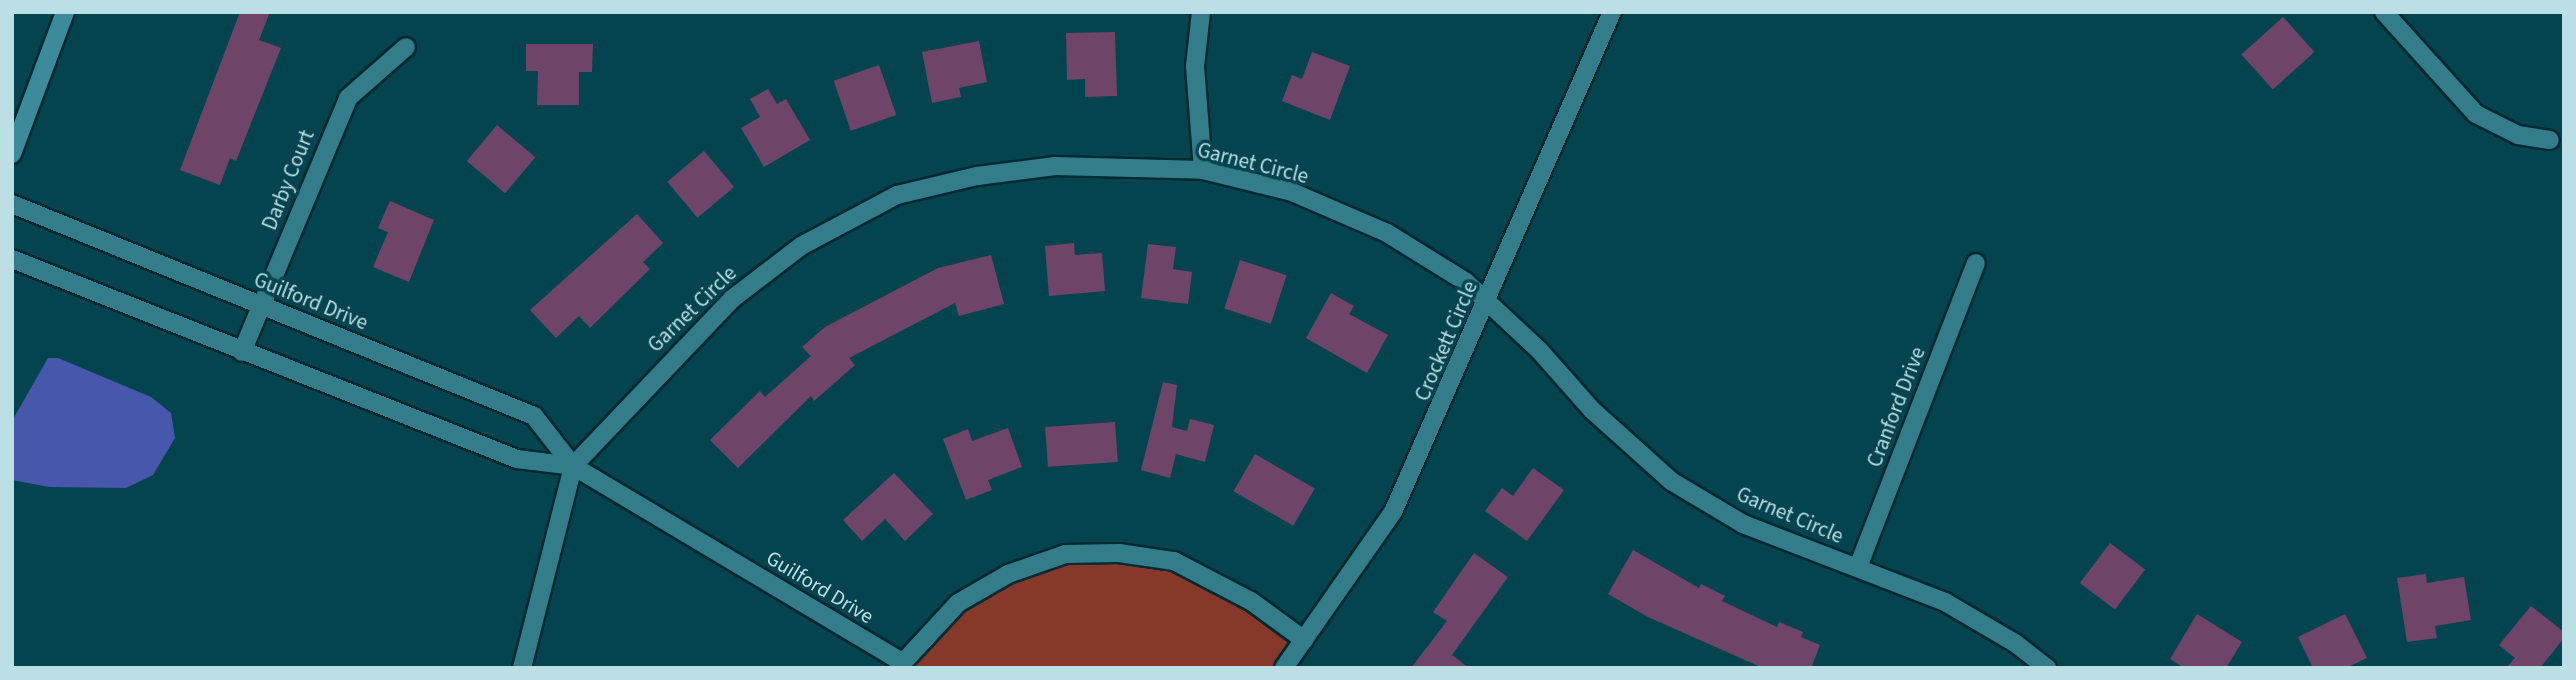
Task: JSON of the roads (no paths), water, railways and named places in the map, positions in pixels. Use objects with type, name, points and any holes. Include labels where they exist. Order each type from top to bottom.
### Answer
[{"type":"main road","points":[[12,154],[65,12]]},
{"type":"street","points":[[1201,12],[1195,66],[1203,170]]},
{"type":"street","name":"Crockett Circle","points":[[1284,668],[1393,512],[1488,302],[1612,12]]},
{"type":"street","points":[[2384,12],[2476,114],[2518,135],[2550,140]]},
{"type":"street","name":"Darby Court","points":[[242,352],[348,99],[369,75],[406,47]]},
{"type":"street","name":"Garnet Circle","points":[[522,668],[573,466],[732,299],[801,246],[863,210],[897,195],[977,176],[1055,166],[1203,170],[1292,192],[1381,230],[1466,282],[1592,410],[1671,481],[1743,524],[1945,602],[2015,643],[2047,668]]},
{"type":"street","name":"Guilford Drive","points":[[12,204],[534,416],[573,466],[899,664]]},
{"type":"street","name":"Guilford Drive","points":[[12,259],[517,459],[573,466]]},
{"type":"street","name":"Cranford Drive","points":[[1858,567],[1976,264]]},
{"type":"street","points":[[899,664],[958,603],[1008,574],[1065,554],[1119,553],[1174,561],[1251,601],[1304,640]]},
{"type":"water","points":[[48,358],[58,358],[151,397],[171,413],[175,438],[153,475],[126,488],[49,487],[12,480],[12,421]]}]
